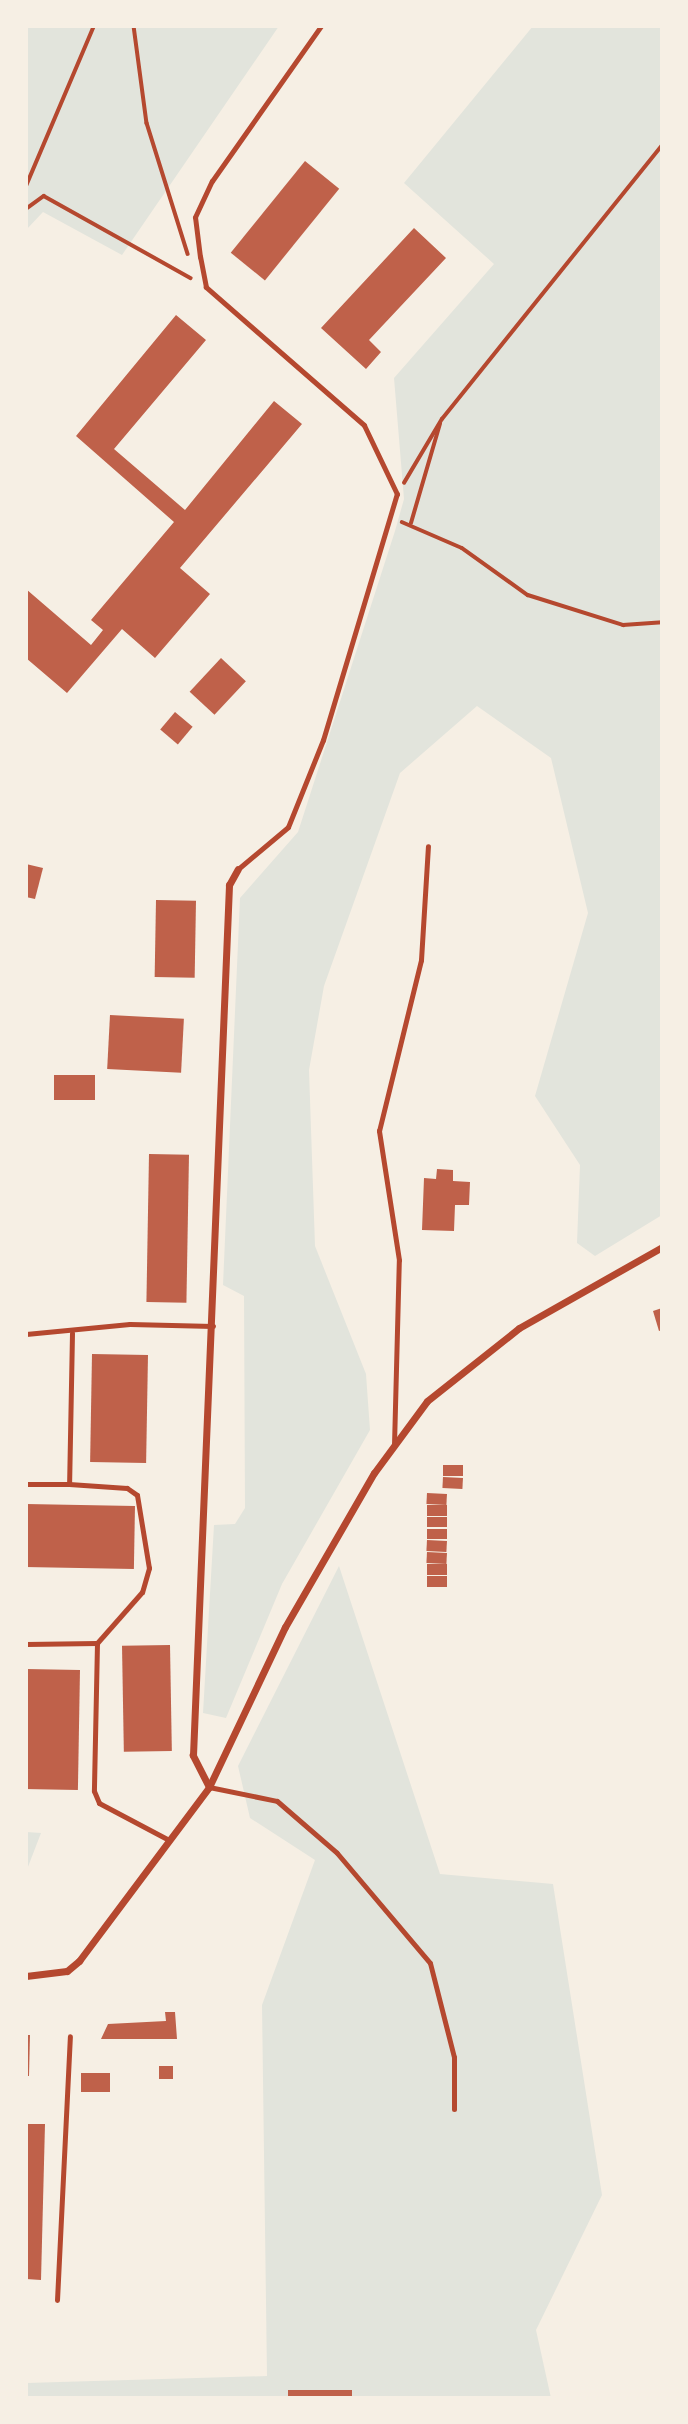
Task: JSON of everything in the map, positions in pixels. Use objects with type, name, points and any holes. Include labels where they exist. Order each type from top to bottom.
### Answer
[{"type":"street","points":[[209,1787],[193,1755],[213,1326],[229,885],[238,869]]},
{"type":"street","points":[[26,1976],[67,1971],[79,1961],[167,1839],[209,1787],[285,1627],[394,1445],[427,1401],[519,1328],[662,1247]]},
{"type":"lane","points":[[238,869],[288,827],[323,740],[397,494],[364,425],[206,287],[203,274],[195,217],[233,148],[265,114],[321,26]]},
{"type":"lane","points":[[394,1445],[399,1260],[379,1131],[421,960],[429,846]]},
{"type":"lane","points":[[26,1334],[72,1333],[130,1324],[213,1326]]},
{"type":"lane","points":[[69,1484],[72,1333]]},
{"type":"lane","points":[[26,1484],[127,1488],[142,1505],[148,1581],[97,1643],[95,1798],[167,1839]]},
{"type":"lane","points":[[26,1644],[97,1643]]},
{"type":"lane","points":[[209,1787],[277,1801],[337,1853],[430,1963],[444,1998],[454,2057],[454,2109]]},
{"type":"lane","points":[[57,2300],[70,2036]]},
{"type":"path","points":[[26,186],[94,26]]},
{"type":"path","points":[[134,26],[147,123],[180,245],[203,274]]},
{"type":"path","points":[[397,494],[442,419],[662,145]]},
{"type":"path","points":[[26,209],[44,197],[206,287]]},
{"type":"path","points":[[411,523],[442,419]]},
{"type":"path","points":[[390,520],[411,523],[462,548],[528,595],[623,625],[662,622]]},
{"type":"shaded area","points":[[26,26],[279,26],[122,255],[43,212],[26,230]]},
{"type":"shaded area","points":[[533,26],[662,26],[662,1215],[595,1256],[577,1243],[580,1165],[535,1096],[588,913],[551,758],[477,706],[400,773],[324,986],[309,1070],[315,1246],[366,1374],[370,1430],[282,1584],[226,1718],[203,1713],[214,1525],[235,1524],[245,1508],[244,1296],[223,1285],[240,898],[298,832],[395,531],[404,499],[394,378],[494,264],[404,183]]},
{"type":"shaded area","points":[[339,1566],[440,1874],[553,1884],[602,2195],[536,2330],[551,2398],[26,2398],[26,2383],[267,2376],[262,2005],[315,1860],[250,1818],[238,1766]]},
{"type":"shaded area","points":[[26,1832],[41,1833],[26,1872]]},
{"type":"building","points":[[305,161],[339,189],[265,280],[231,253]]},
{"type":"building","points":[[414,228],[446,258],[369,340],[381,352],[366,369],[321,328]]},
{"type":"building","points":[[176,315],[206,340],[114,449],[185,510],[274,401],[302,424],[180,568],[210,594],[155,658],[122,629],[67,693],[26,658],[26,589],[91,645],[103,630],[91,620],[174,522],[76,436]]},
{"type":"building","points":[[221,658],[246,681],[214,715],[190,692]]},
{"type":"building","points":[[175,712],[193,727],[178,744],[160,730]]},
{"type":"building","points":[[26,864],[43,868],[35,899],[26,897]]},
{"type":"building","points":[[156,900],[196,901],[195,978],[155,977]]},
{"type":"building","points":[[110,1015],[184,1019],[181,1073],[107,1069]]},
{"type":"building","points":[[54,1075],[95,1075],[95,1100],[54,1100]]},
{"type":"building","points":[[149,1154],[189,1155],[186,1303],[146,1302]]},
{"type":"building","points":[[437,1169],[453,1170],[453,1181],[470,1182],[469,1205],[455,1205],[454,1231],[422,1230],[424,1178],[436,1179]]},
{"type":"building","points":[[662,1308],[662,1330],[659,1331],[653,1311]]},
{"type":"building","points":[[92,1354],[148,1355],[146,1463],[90,1462]]},
{"type":"building","points":[[443,1465],[463,1465],[463,1476],[443,1476]]},
{"type":"building","points":[[443,1477],[463,1478],[462,1489],[442,1488]]},
{"type":"building","points":[[427,1493],[447,1494],[446,1505],[426,1504]]},
{"type":"building","points":[[26,1504],[135,1506],[134,1569],[26,1567]]},
{"type":"building","points":[[427,1505],[447,1505],[447,1516],[427,1516]]},
{"type":"building","points":[[427,1517],[447,1517],[447,1527],[427,1527]]},
{"type":"building","points":[[427,1529],[447,1529],[447,1539],[427,1539]]},
{"type":"building","points":[[427,1540],[447,1541],[446,1552],[426,1551]]},
{"type":"building","points":[[427,1552],[447,1553],[446,1564],[426,1563]]},
{"type":"building","points":[[427,1564],[447,1564],[447,1575],[427,1575]]},
{"type":"building","points":[[427,1576],[447,1576],[447,1587],[427,1587]]},
{"type":"building","points":[[170,1645],[172,1751],[124,1752],[122,1646]]},
{"type":"building","points":[[26,1669],[80,1670],[78,1790],[26,1789]]},
{"type":"building","points":[[165,2012],[175,2012],[177,2039],[101,2039],[108,2024],[166,2021]]},
{"type":"building","points":[[26,2035],[30,2035],[29,2076],[26,2076]]},
{"type":"building","points":[[159,2066],[173,2066],[173,2079],[159,2079]]},
{"type":"building","points":[[81,2073],[110,2073],[110,2092],[81,2092]]},
{"type":"building","points":[[26,2124],[45,2124],[41,2280],[26,2279]]},
{"type":"building","points":[[288,2390],[352,2390],[352,2398],[288,2398]]}]
